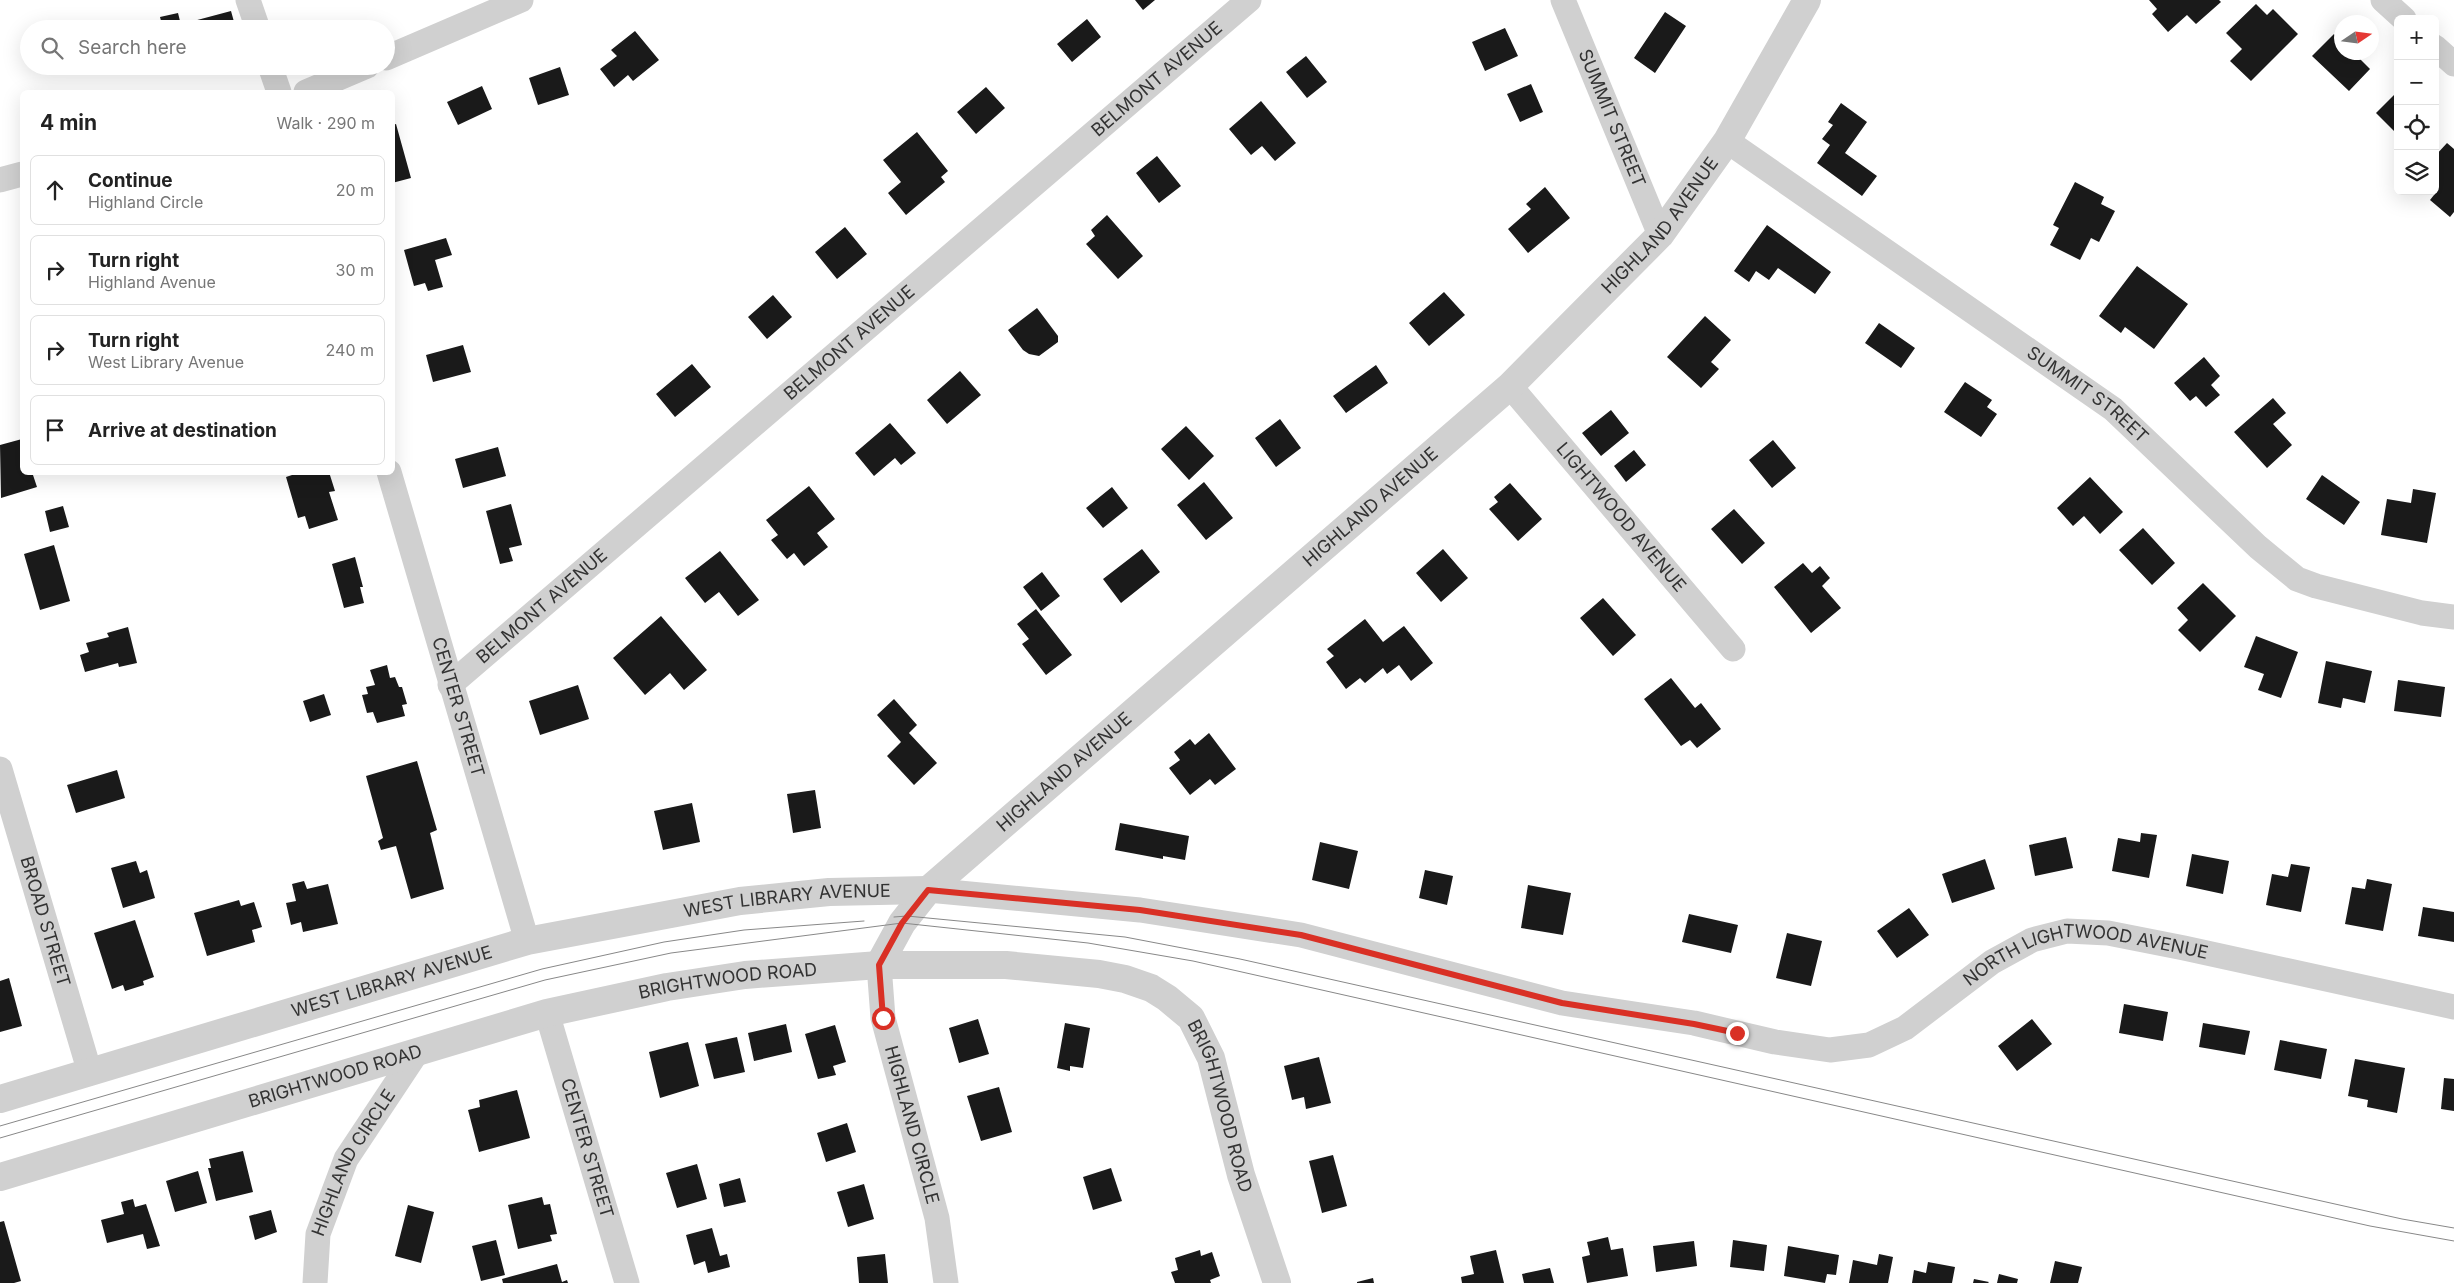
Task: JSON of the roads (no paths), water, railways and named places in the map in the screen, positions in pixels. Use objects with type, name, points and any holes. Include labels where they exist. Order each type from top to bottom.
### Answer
[{"type":"street","points":[[248,0],[255,20]]},
{"type":"street","points":[[395,54],[522,0]]},
{"type":"street","name":"BELMONT AVENUE","points":[[450,685],[1249,0]]},
{"type":"street","name":"SUMMIT STREET","points":[[1564,0],[1660,236]]},
{"type":"street","name":"HIGHLAND AVENUE","points":[[879,965],[902,923],[928,890],[1510,386],[1660,236],[1727,141],[1807,0]]},
{"type":"street","points":[[2383,0],[2400,15]]},
{"type":"street","points":[[2439,51],[2454,64]]},
{"type":"street","points":[[273,75],[278,90]]},
{"type":"street","points":[[311,90],[346,75]]},
{"type":"street","name":"SUMMIT STREET","points":[[1727,141],[2113,409],[2258,548],[2297,579],[2316,586],[2422,613],[2454,618]]},
{"type":"street","points":[[0,180],[20,175]]},
{"type":"street","name":"LIGHTWOOD AVENUE","points":[[1510,386],[1733,650]]},
{"type":"street","name":"CENTER STREET","points":[[390,475],[450,685],[527,941]]},
{"type":"street","name":"BROAD STREET","points":[[0,769],[90,1073]]},
{"type":"street","name":"WEST LIBRARY AVENUE","points":[[0,1099],[527,941],[740,901],[829,892],[928,890],[1140,910],[1301,935],[1562,1003],[1694,1024],[1737,1033]]},
{"type":"street","name":"NORTH LIGHTWOOD AVENUE","points":[[1737,1033],[1775,1042],[1830,1050],[1869,1045],[1905,1028],[1992,962],[2032,940],[2067,931],[2108,934],[2155,943],[2454,1007]]},
{"type":"street","name":"BRIGHTWOOD ROAD","points":[[0,1177],[547,1013],[667,987],[735,976],[879,965],[1006,966],[1099,974],[1133,982],[1150,988],[1167,998],[1191,1018],[1211,1058],[1241,1175],[1277,1283]]},
{"type":"street","name":"HIGHLAND CIRCLE","points":[[879,965],[883,1018],[937,1218],[946,1283]]},
{"type":"street","name":"CENTER STREET","points":[[547,1013],[627,1283]]},
{"type":"street","name":"HIGHLAND CIRCLE","points":[[315,1283],[318,1234],[346,1159],[417,1052]]},
{"type":"tram line","points":[[894,917],[907,916],[1125,937],[1240,959],[2402,1219],[2454,1228]]},
{"type":"tram line","points":[[0,1126],[542,969],[664,942],[744,930],[864,921]]},
{"type":"tram line","points":[[0,1138],[545,980],[671,953],[902,923],[1088,943],[1193,961],[2370,1226],[2454,1241]]}]
